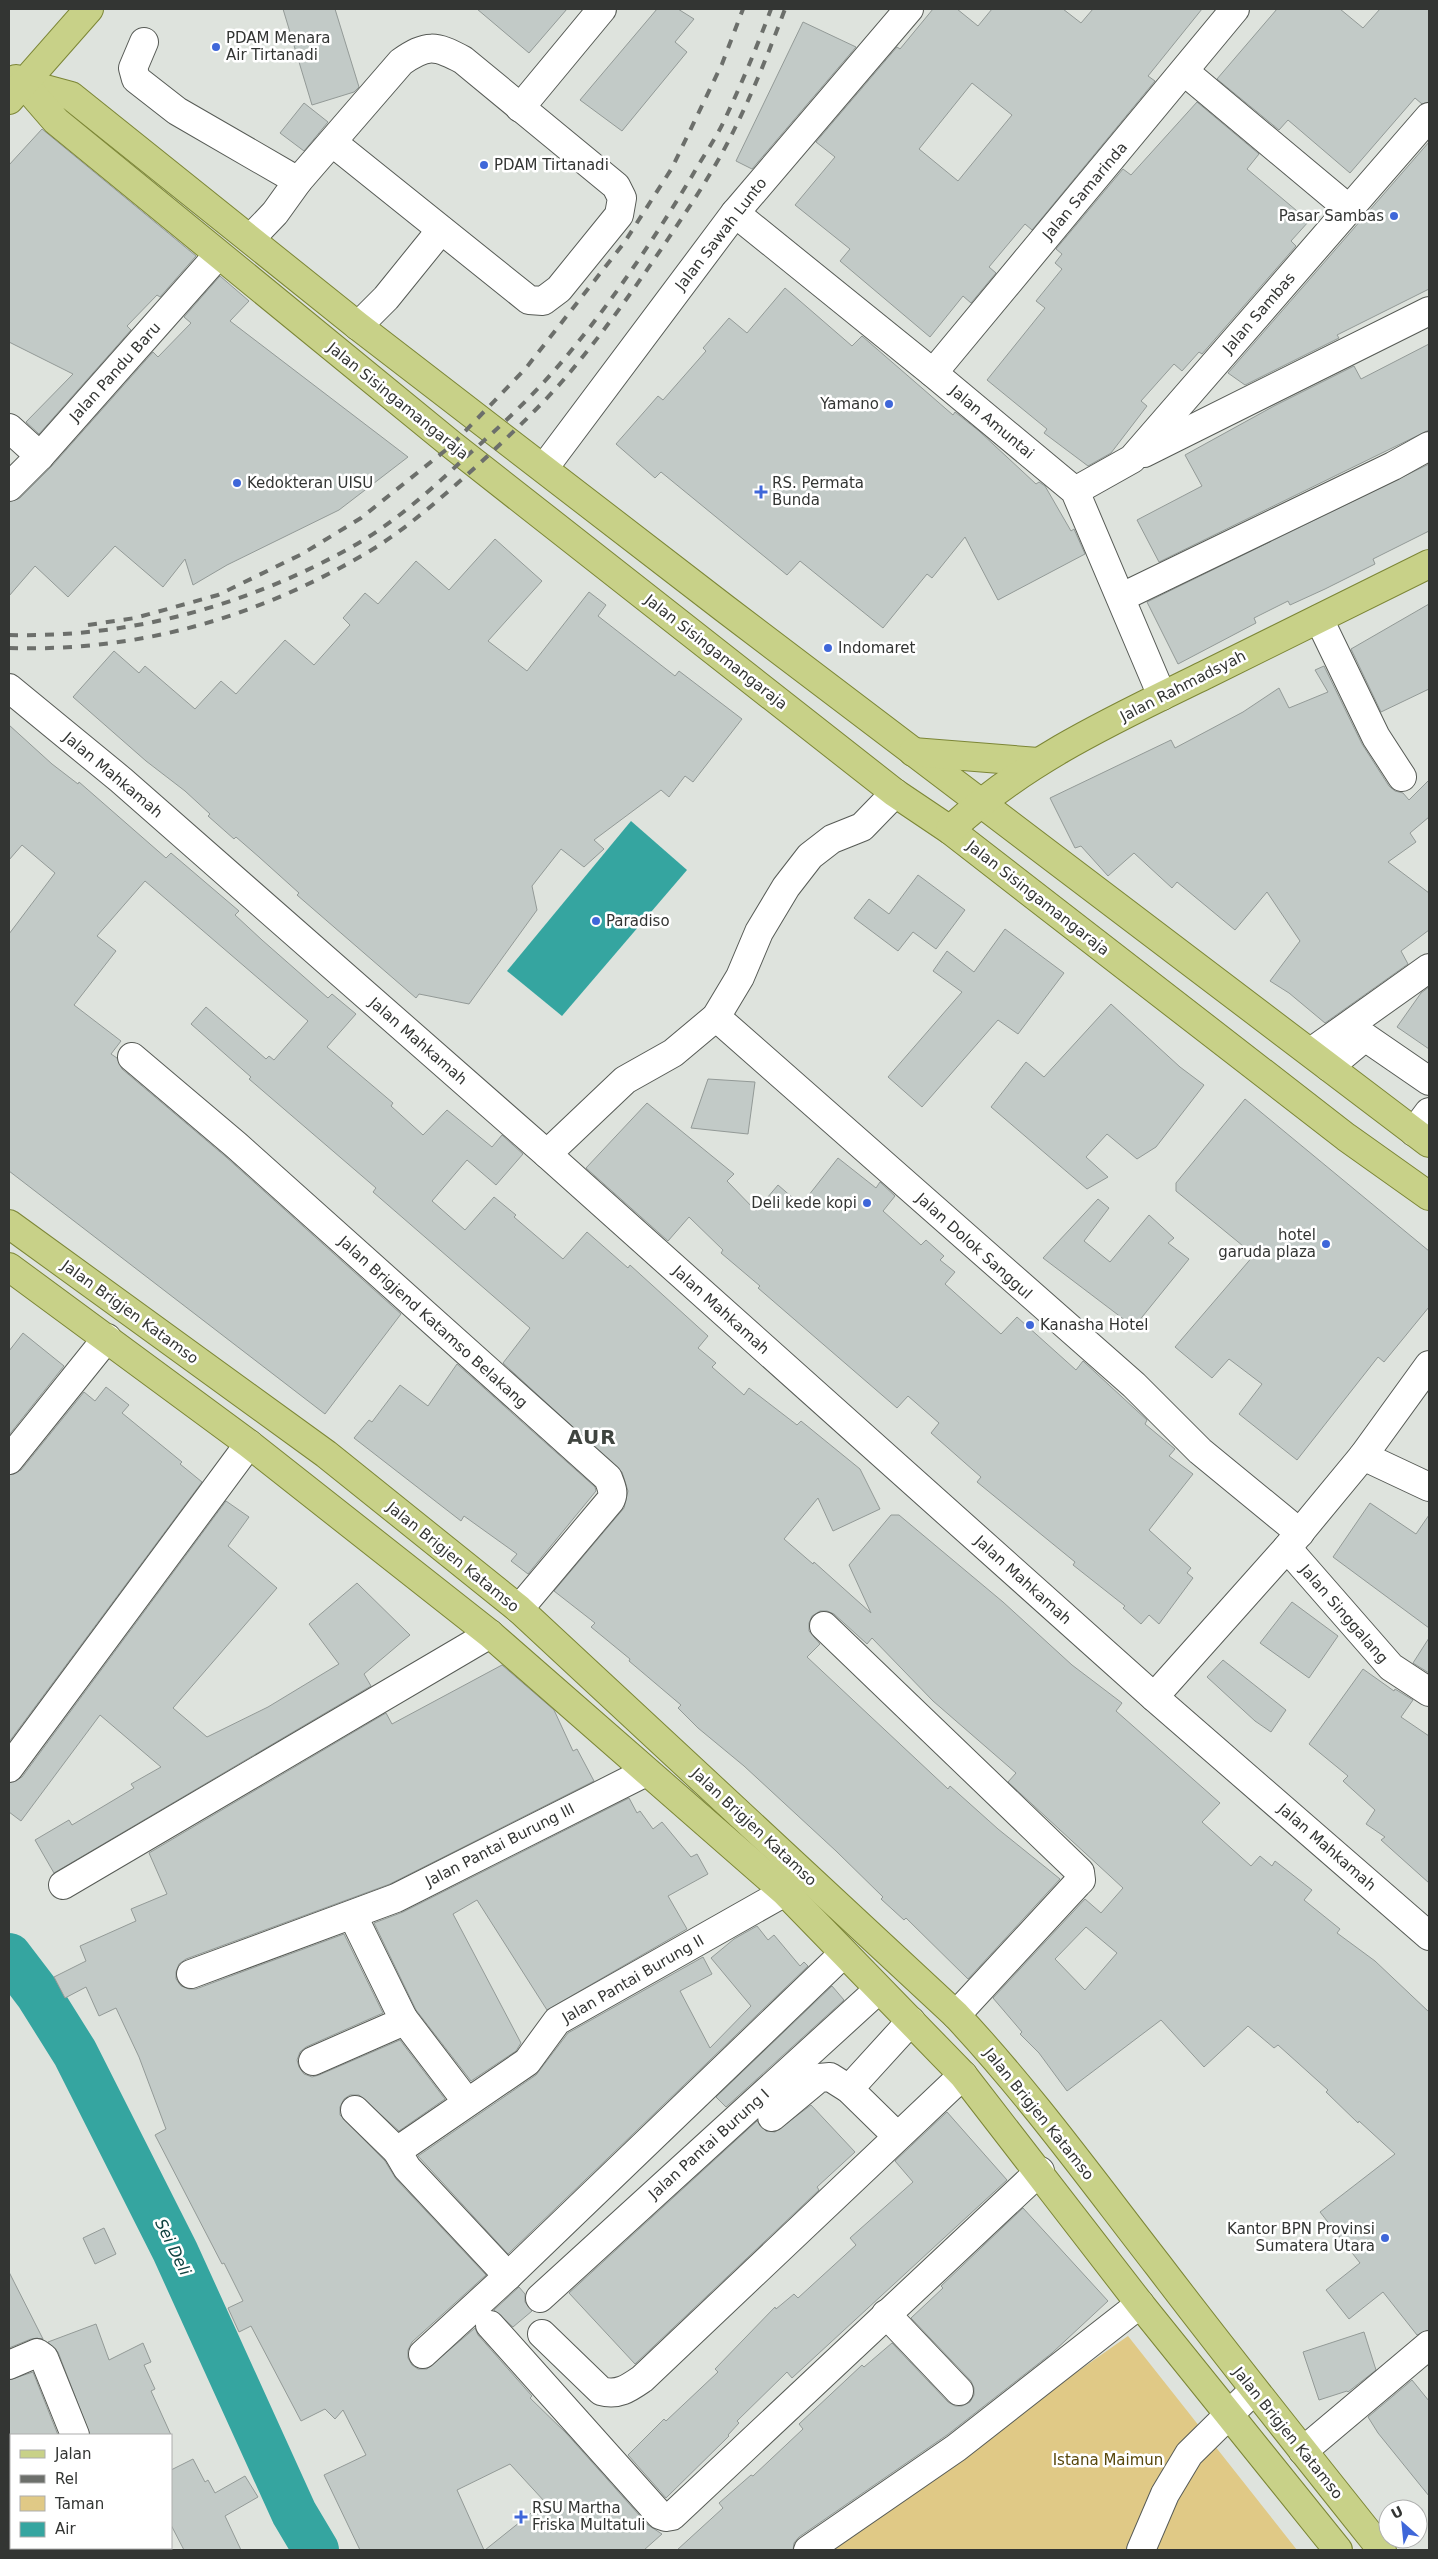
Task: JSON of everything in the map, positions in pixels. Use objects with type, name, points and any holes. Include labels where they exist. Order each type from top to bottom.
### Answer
[{"type":"main road","points":[[13,86],[90,9]]},
{"type":"main road","points":[[13,86],[71,96],[251,238],[358,326],[911,752],[980,801],[1320,1060],[1424,1129]]},
{"type":"main road","name":"Jalan Sisingamangaraja","points":[[13,86],[452,445],[773,695],[895,793],[950,830],[1346,1137],[1429,1196]]},
{"type":"main road","name":"Jalan Rahmadsyah","points":[[950,830],[980,801],[1038,762],[1162,696],[1429,564]]},
{"type":"main road","points":[[773,695],[800,665]]},
{"type":"main road","points":[[911,752],[1038,762]]},
{"type":"main road","name":"Jalan Brigjen Katamso","points":[[9,1224],[326,1454],[519,1609],[956,2015],[989,2050],[1057,2134],[1254,2390],[1382,2550]]},
{"type":"main road","name":"Jalan Brigjen Katamso","points":[[9,1266],[249,1444],[490,1634],[579,1710],[646,1772],[784,1892],[878,1990],[912,2021],[964,2075],[1040,2171],[1140,2304],[1338,2550]]},
{"type":"main road","points":[[490,1634],[519,1609]]},
{"type":"main road","points":[[964,2075],[989,2050]]},
{"type":"street","points":[[520,108],[602,9]]},
{"type":"street","name":"Jalan Sawah Lunto","points":[[544,468],[734,213],[909,9]]},
{"type":"street","name":"Jalan Samarinda","points":[[933,373],[1235,9]]},
{"type":"street","points":[[144,42],[133,68],[136,79],[177,111],[298,181]]},
{"type":"street","points":[[251,238],[275,213],[298,181],[401,62],[419,50],[433,48],[444,50],[463,60],[616,186],[622,198],[620,215],[559,289],[543,301],[529,300],[332,142]]},
{"type":"street","points":[[1184,72],[1349,209]]},
{"type":"street","name":"Jalan Sambas","points":[[1075,492],[1132,459],[1429,117]]},
{"type":"street","name":"Jalan Amuntai","points":[[734,213],[933,373],[1075,492],[1122,597],[1162,696]]},
{"type":"street","points":[[358,326],[386,298],[440,230]]},
{"type":"street","name":"Jalan Pandu Baru","points":[[9,487],[40,456],[218,255]]},
{"type":"street","points":[[1132,459],[1429,311]]},
{"type":"street","points":[[9,428],[40,456]]},
{"type":"street","points":[[1122,597],[1393,466],[1429,446]]},
{"type":"street","points":[[1319,619],[1376,737],[1402,777]]},
{"type":"street","name":"Jalan Mahkamah","points":[[9,688],[121,780],[546,1154],[1154,1697],[1429,1936]]},
{"type":"street","points":[[546,1154],[625,1080],[674,1053],[716,1017],[740,977],[759,932],[786,887],[810,856],[832,839],[862,827],[895,793]]},
{"type":"street","points":[[1320,1060],[1429,968]]},
{"type":"street","name":"Jalan Dolok Sanggul","points":[[716,1017],[1134,1385],[1294,1541]]},
{"type":"street","points":[[1320,1060],[1365,1037],[1429,1081]]},
{"type":"street","name":"Jalan Brigjend Katamso Belakang","points":[[132,1057],[236,1145],[608,1478],[613,1489],[613,1496],[610,1501],[519,1609]]},
{"type":"street","points":[[9,1460],[107,1338]]},
{"type":"street","points":[[1154,1697],[1294,1541],[1363,1456],[1429,1366]]},
{"type":"street","points":[[9,1768],[249,1444]]},
{"type":"street","points":[[1363,1456],[1429,1487]]},
{"type":"street","name":"Jalan Singgalang","points":[[1294,1541],[1391,1667],[1429,1692]]},
{"type":"street","points":[[824,1626],[1080,1872],[1081,1880],[1078,1884],[956,2015]]},
{"type":"street","points":[[63,1885],[490,1634]]},
{"type":"street","name":"Jalan Pantai Burung III","points":[[191,1974],[353,1916],[396,1898],[646,1772]]},
{"type":"street","name":"Jalan Pantai Burung II","points":[[397,2151],[527,2062],[557,2021],[784,1892]]},
{"type":"street","points":[[353,1916],[403,2018],[467,2102]]},
{"type":"street","points":[[423,2354],[508,2276],[843,1954]]},
{"type":"street","name":"Jalan Pantai Burung I","points":[[540,2298],[878,1990]]},
{"type":"street","points":[[313,2060],[402,2022],[403,2018]]},
{"type":"street","points":[[849,2089],[912,2021]]},
{"type":"street","points":[[542,2334],[602,2391],[610,2394],[630,2388],[642,2379],[897,2136],[964,2075]]},
{"type":"street","points":[[772,2118],[823,2076],[830,2077],[849,2089],[897,2136]]},
{"type":"street","points":[[355,2110],[397,2151],[407,2168],[508,2276]]},
{"type":"street","points":[[490,2325],[660,2515],[672,2516],[1040,2171]]},
{"type":"street","points":[[808,2550],[956,2448],[1140,2304]]},
{"type":"street","points":[[886,2314],[959,2392]]},
{"type":"street","points":[[1303,2451],[1429,2345]]},
{"type":"street","points":[[9,2364],[37,2353],[44,2358],[75,2434]]},
{"type":"street","points":[[1141,2550],[1165,2494],[1189,2454],[1254,2390]]},
{"type":"green space","name":"Istana Maimun","points":[[1128,2336],[1297,2550],[818,2550],[919,2483]]},
{"type":"water","name":"Paradiso","points":[[631,821],[687,870],[562,1016],[507,971]]},
{"type":"building","points":[[283,9],[335,9],[359,87],[354,92],[312,105]]},
{"type":"building","points":[[477,9],[567,9],[529,53]]},
{"type":"building","points":[[657,9],[678,9],[694,19],[675,42],[687,52],[622,131],[580,100]]},
{"type":"building","points":[[933,9],[957,9],[978,26],[992,9],[1063,9],[1081,23],[1093,9],[1202,9],[1148,76],[1155,81],[1032,230],[1025,224],[989,267],[996,273],[971,303],[963,296],[930,337],[840,261],[850,249],[795,205],[835,157],[816,142],[897,47],[900,49]],"holes":[[[972,83],[1012,115],[958,181],[919,149]]]},
{"type":"building","points":[[1277,9],[1340,9],[1363,28],[1380,9],[1429,9],[1429,102],[1422,104],[1415,98],[1350,173],[1288,120],[1279,130],[1217,79]]},
{"type":"building","points":[[803,22],[856,47],[752,169],[736,161]]},
{"type":"building","points":[[1197,102],[1259,154],[1247,169],[1309,221],[1291,241],[1296,246],[1202,354],[1199,352],[1182,371],[1174,364],[1141,401],[1147,406],[1111,453],[1088,466],[1044,433],[1047,429],[987,380],[1045,308],[1036,301],[1062,269],[1055,263],[1062,254],[1056,249],[1123,169],[1131,175]]},
{"type":"building","points":[[304,103],[328,122],[304,151],[280,133]]},
{"type":"building","points":[[42,129],[196,256],[160,297],[157,295],[127,326],[131,330],[39,434],[26,422],[73,374],[9,342],[9,165]]},
{"type":"building","name":"Pasar Sambas","points":[[1429,142],[1429,289],[1337,335],[1339,338],[1245,385],[1228,373]]},
{"type":"building","name":"Kedokteran UISU","points":[[220,276],[249,301],[230,321],[408,457],[339,510],[227,565],[193,585],[185,559],[163,587],[115,546],[68,597],[35,566],[9,596],[9,502],[20,498],[51,467],[153,352],[158,357],[191,323],[184,317]]},
{"type":"building","points":[[785,288],[852,346],[862,336],[953,415],[955,412],[979,431],[1036,484],[1039,482],[1045,486],[1071,531],[1074,529],[1085,554],[998,600],[965,537],[932,578],[927,574],[883,628],[800,561],[787,575],[661,472],[655,478],[616,444],[658,396],[663,400],[706,351],[703,348],[729,318],[747,333]]},
{"type":"building","points":[[1429,344],[1429,430],[1159,562],[1137,520],[1202,486],[1185,455],[1274,406],[1354,366],[1361,379]]},
{"type":"building","points":[[1429,464],[1429,531],[1373,559],[1375,564],[1325,589],[1290,605],[1288,601],[1254,618],[1256,623],[1178,664],[1147,602]]},
{"type":"building","points":[[495,539],[542,581],[488,641],[527,671],[589,592],[606,605],[598,616],[675,676],[679,671],[742,719],[693,782],[685,776],[669,797],[661,790],[594,840],[604,849],[584,867],[561,849],[532,886],[537,910],[469,1004],[419,994],[416,998],[297,895],[299,893],[259,857],[236,837],[234,839],[208,816],[210,814],[185,791],[146,761],[73,697],[114,651],[139,673],[145,666],[195,709],[221,681],[236,694],[285,640],[314,665],[350,625],[343,618],[365,593],[378,604],[416,561],[449,590]]},
{"type":"building","points":[[1429,604],[1429,689],[1381,712],[1351,649]]},
{"type":"building","points":[[1324,666],[1362,744],[1389,786],[1395,791],[1403,793],[1409,800],[1429,780],[1429,817],[1410,833],[1416,842],[1388,862],[1429,893],[1429,930],[1401,951],[1408,964],[1325,1023],[1289,993],[1270,981],[1300,941],[1267,892],[1235,930],[1177,882],[1172,888],[1134,853],[1108,876],[1081,846],[1075,848],[1050,798],[1171,740],[1175,748],[1243,712],[1279,688],[1289,708],[1328,692],[1315,670]]},
{"type":"building","points":[[9,725],[52,764],[78,784],[79,782],[166,858],[171,853],[239,911],[235,915],[328,998],[332,994],[356,1014],[327,1047],[393,1103],[391,1106],[423,1135],[447,1110],[492,1147],[502,1135],[523,1154],[496,1185],[467,1160],[432,1201],[465,1230],[494,1197],[516,1215],[514,1217],[563,1259],[587,1232],[628,1268],[630,1265],[708,1336],[698,1348],[716,1363],[712,1367],[744,1395],[749,1388],[797,1425],[801,1421],[860,1469],[880,1509],[833,1531],[818,1498],[784,1539],[813,1564],[814,1562],[871,1613],[849,1565],[891,1515],[899,1515],[1003,1602],[1072,1665],[1122,1703],[1116,1711],[1220,1803],[1202,1822],[1251,1866],[1260,1856],[1272,1866],[1275,1861],[1312,1890],[1304,1900],[1340,1929],[1337,1933],[1375,1961],[1429,2012],[1429,2330],[1417,2335],[1383,2292],[1349,2319],[1326,2290],[1360,2263],[1320,2212],[1395,2154],[1359,2121],[1358,2123],[1326,2092],[1328,2090],[1278,2045],[1274,2048],[1248,2026],[1204,2067],[1161,2020],[1067,2091],[1039,2053],[1020,2034],[1022,2032],[993,1998],[1085,1899],[1101,1913],[1123,1888],[1008,1782],[1016,1773],[933,1701],[872,1638],[867,1644],[834,1614],[820,1611],[812,1616],[809,1623],[809,1631],[820,1644],[807,1657],[948,1789],[950,1786],[998,1829],[1060,1879],[968,1979],[906,1918],[904,1920],[881,1899],[883,1897],[836,1851],[744,1766],[698,1728],[678,1708],[681,1705],[591,1627],[595,1623],[554,1591],[624,1508],[628,1491],[622,1472],[503,1363],[530,1328],[373,1192],[376,1188],[249,1079],[251,1077],[191,1024],[206,1007],[266,1059],[269,1056],[274,1060],[308,1021],[145,881],[97,936],[116,951],[74,1005],[121,1041],[111,1054],[117,1058],[122,1069],[226,1157],[401,1314],[325,1414],[9,1171],[9,934],[55,873],[22,845],[9,860]],"holes":[[[1086,1927],[1117,1953],[1085,1990],[1055,1959]]]},
{"type":"building","points":[[918,875],[965,910],[936,949],[913,932],[898,951],[854,918],[869,899],[889,914]]},
{"type":"building","points":[[1005,929],[1064,973],[1018,1034],[998,1020],[922,1107],[888,1077],[962,992],[933,971],[947,951],[974,972]]},
{"type":"building","points":[[1429,987],[1429,1049],[1397,1027],[1421,993]]},
{"type":"building","points":[[1111,1004],[1180,1067],[1204,1085],[1156,1147],[1137,1159],[1107,1134],[1086,1157],[1108,1177],[1087,1189],[991,1107],[1026,1062],[1044,1077]]},
{"type":"building","points":[[708,1079],[755,1082],[748,1134],[691,1128]]},
{"type":"building","points":[[1245,1099],[1429,1251],[1429,1307],[1384,1362],[1378,1357],[1297,1460],[1239,1414],[1262,1384],[1229,1359],[1212,1378],[1175,1347],[1254,1255],[1176,1191],[1176,1183]]},
{"type":"building","points":[[647,1103],[734,1174],[727,1181],[756,1211],[778,1185],[801,1205],[838,1158],[876,1188],[880,1182],[895,1196],[883,1211],[921,1245],[926,1240],[944,1256],[940,1260],[955,1272],[945,1284],[1001,1334],[1017,1317],[1076,1370],[1083,1361],[1147,1420],[1145,1424],[1175,1449],[1169,1456],[1193,1474],[1149,1530],[1191,1568],[1187,1573],[1193,1578],[1159,1624],[1149,1615],[1141,1624],[1123,1608],[1125,1606],[1073,1565],[1075,1562],[977,1482],[981,1477],[931,1433],[939,1423],[908,1396],[897,1408],[758,1288],[760,1286],[721,1253],[723,1250],[689,1217],[668,1241],[586,1168]]},
{"type":"building","points":[[1098,1199],[1109,1208],[1084,1241],[1110,1262],[1149,1215],[1174,1238],[1168,1243],[1189,1259],[1134,1327],[1043,1258]]},
{"type":"building","points":[[23,1333],[64,1366],[9,1435],[9,1351]]},
{"type":"building","points":[[457,1364],[595,1487],[596,1491],[528,1574],[511,1561],[517,1554],[464,1516],[461,1521],[354,1438],[369,1420],[372,1422],[400,1385],[428,1406]]},
{"type":"building","points":[[106,1387],[129,1405],[122,1413],[182,1462],[180,1464],[202,1482],[9,1742],[9,1475],[21,1470],[84,1392],[95,1401]]},
{"type":"building","points":[[226,1501],[249,1517],[228,1546],[277,1588],[173,1708],[207,1737],[268,1707],[339,1664],[309,1624],[357,1583],[410,1635],[364,1674],[371,1686],[54,1873],[35,1840],[69,1820],[72,1825],[134,1788],[131,1784],[161,1767],[100,1715],[21,1821],[9,1812],[9,1783],[22,1777]]},
{"type":"building","points":[[1370,1503],[1416,1534],[1429,1515],[1429,1628],[1333,1557]]},
{"type":"building","points":[[1292,1602],[1338,1636],[1309,1678],[1260,1643]]},
{"type":"building","points":[[1429,1638],[1429,1673],[1413,1663]]},
{"type":"building","points":[[1223,1660],[1286,1710],[1271,1732],[1255,1721],[1207,1677]]},
{"type":"building","points":[[502,1665],[554,1710],[573,1751],[577,1749],[594,1781],[390,1884],[186,1959],[179,1964],[176,1979],[181,1986],[196,1989],[344,1934],[383,2013],[306,2047],[300,2052],[297,2060],[299,2067],[304,2074],[312,2077],[400,2040],[445,2099],[399,2131],[359,2095],[350,2095],[344,2099],[340,2107],[340,2115],[385,2161],[396,2179],[486,2275],[412,2342],[408,2350],[408,2358],[412,2365],[418,2369],[427,2369],[475,2328],[478,2335],[532,2396],[530,2398],[566,2433],[648,2525],[662,2534],[644,2550],[485,2550],[545,2502],[510,2464],[457,2490],[484,2550],[360,2550],[324,2475],[366,2455],[343,2410],[335,2419],[325,2409],[301,2421],[251,2326],[239,2332],[228,2308],[243,2301],[155,2135],[166,2129],[139,2057],[116,2008],[99,2016],[86,1987],[65,1998],[54,1977],[86,1961],[80,1946],[136,1921],[131,1909],[167,1894],[149,1853],[386,1713],[392,1724]]},
{"type":"building","points":[[1363,1669],[1394,1691],[1395,1689],[1413,1700],[1401,1717],[1429,1736],[1429,1883],[1381,1840],[1385,1837],[1366,1824],[1375,1810],[1343,1781],[1348,1776],[1309,1744]]},
{"type":"building","points":[[629,1798],[637,1813],[640,1811],[653,1829],[662,1822],[691,1857],[697,1854],[708,1874],[668,1896],[687,1929],[547,2010],[477,1900],[453,1914],[521,2043],[516,2051],[471,2081],[416,2010],[374,1923],[403,1912]]},
{"type":"building","points":[[757,1926],[768,1940],[774,1935],[800,1966],[804,1962],[808,1966],[508,2254],[418,2156],[536,2075],[568,2033],[703,1957],[712,1974],[680,1991],[710,2048],[751,2006],[711,1958],[734,1939]]},
{"type":"building","points":[[832,1986],[844,2000],[726,2107],[716,2097]]},
{"type":"building","points":[[811,2105],[855,2152],[817,2187],[819,2190],[635,2364],[569,2293],[757,2121],[766,2131],[775,2132]]},
{"type":"building","points":[[947,2112],[1007,2180],[792,2378],[787,2372],[737,2421],[739,2423],[729,2436],[666,2498],[628,2455],[664,2419],[666,2421],[718,2372],[715,2369],[775,2307],[776,2309],[794,2294],[798,2298],[856,2245],[850,2238],[913,2182],[895,2161]]},
{"type":"building","points":[[1023,2208],[1108,2301],[1052,2353],[947,2435],[799,2537],[794,2543],[793,2550],[677,2550],[723,2508],[719,2503],[751,2475],[753,2476],[803,2429],[799,2424],[862,2365],[864,2367],[892,2343],[948,2402],[955,2406],[962,2406],[970,2402],[974,2395],[971,2381],[911,2318],[943,2288],[941,2286]]},
{"type":"building","points":[[104,2228],[116,2254],[95,2264],[83,2238]]},
{"type":"building","points":[[9,2272],[43,2339],[31,2339],[9,2348]]},
{"type":"building","points":[[519,2287],[525,2294],[525,2302],[532,2311],[513,2327],[494,2310]]},
{"type":"building","points":[[96,2324],[109,2360],[143,2343],[151,2362],[144,2365],[155,2389],[151,2391],[171,2434],[90,2434],[58,2352],[48,2342]]},
{"type":"building","points":[[1364,2332],[1376,2370],[1348,2392],[1319,2400],[1303,2352]]},
{"type":"building","points":[[33,2372],[58,2434],[9,2435],[9,2380]]},
{"type":"building","points":[[1412,2380],[1429,2401],[1429,2496],[1378,2433],[1368,2417]]},
{"type":"building","points":[[193,2459],[205,2482],[208,2480],[215,2493],[245,2476],[258,2497],[225,2516],[241,2550],[184,2550],[172,2527],[172,2470]]},
{"type":"waterway","name":"Sei Deli","points":[[9,1956],[38,1994],[75,2053],[175,2251],[294,2513],[316,2550]]},
{"type":"railway","points":[[88,625],[135,618],[218,595],[302,554],[361,518],[452,445],[526,368],[624,243],[672,168],[722,64],[743,9]]},
{"type":"railway","points":[[9,635],[100,631],[145,624],[189,614],[232,600],[316,566],[372,535],[415,502],[531,396],[582,337],[632,270],[663,223],[720,128],[737,94],[771,9]]},
{"type":"railway","points":[[9,648],[56,648],[102,644],[148,637],[236,614],[321,578],[379,546],[423,513],[478,465],[541,404],[576,365],[624,303],[686,212],[720,156],[749,99],[785,9]]},
{"type":"place","name":"PDAM Menara Air Tirtanadi","points":[[216,47]]},
{"type":"place","name":"PDAM Tirtanadi","points":[[484,165]]},
{"type":"place","name":"Pasar Sambas","points":[[1394,216]]},
{"type":"place","name":"Yamano","points":[[889,404]]},
{"type":"place","name":"Kedokteran UISU","points":[[237,483]]},
{"type":"place","name":"RS. Permata Bunda","points":[[761,492]]},
{"type":"place","name":"Indomaret","points":[[828,648]]},
{"type":"place","name":"Paradiso","points":[[596,921]]},
{"type":"place","name":"Deli kede kopi","points":[[867,1203]]},
{"type":"place","name":"hotel garuda plaza","points":[[1326,1244]]},
{"type":"place","name":"Kanasha Hotel","points":[[1030,1325]]},
{"type":"place","name":"Kantor BPN Provinsi Sumatera Utara","points":[[1385,2238]]},
{"type":"place","name":"RSU Martha Friska Multatuli","points":[[521,2517]]},
{"type":"district","name":"AUR","points":[[592,1437]]}]
